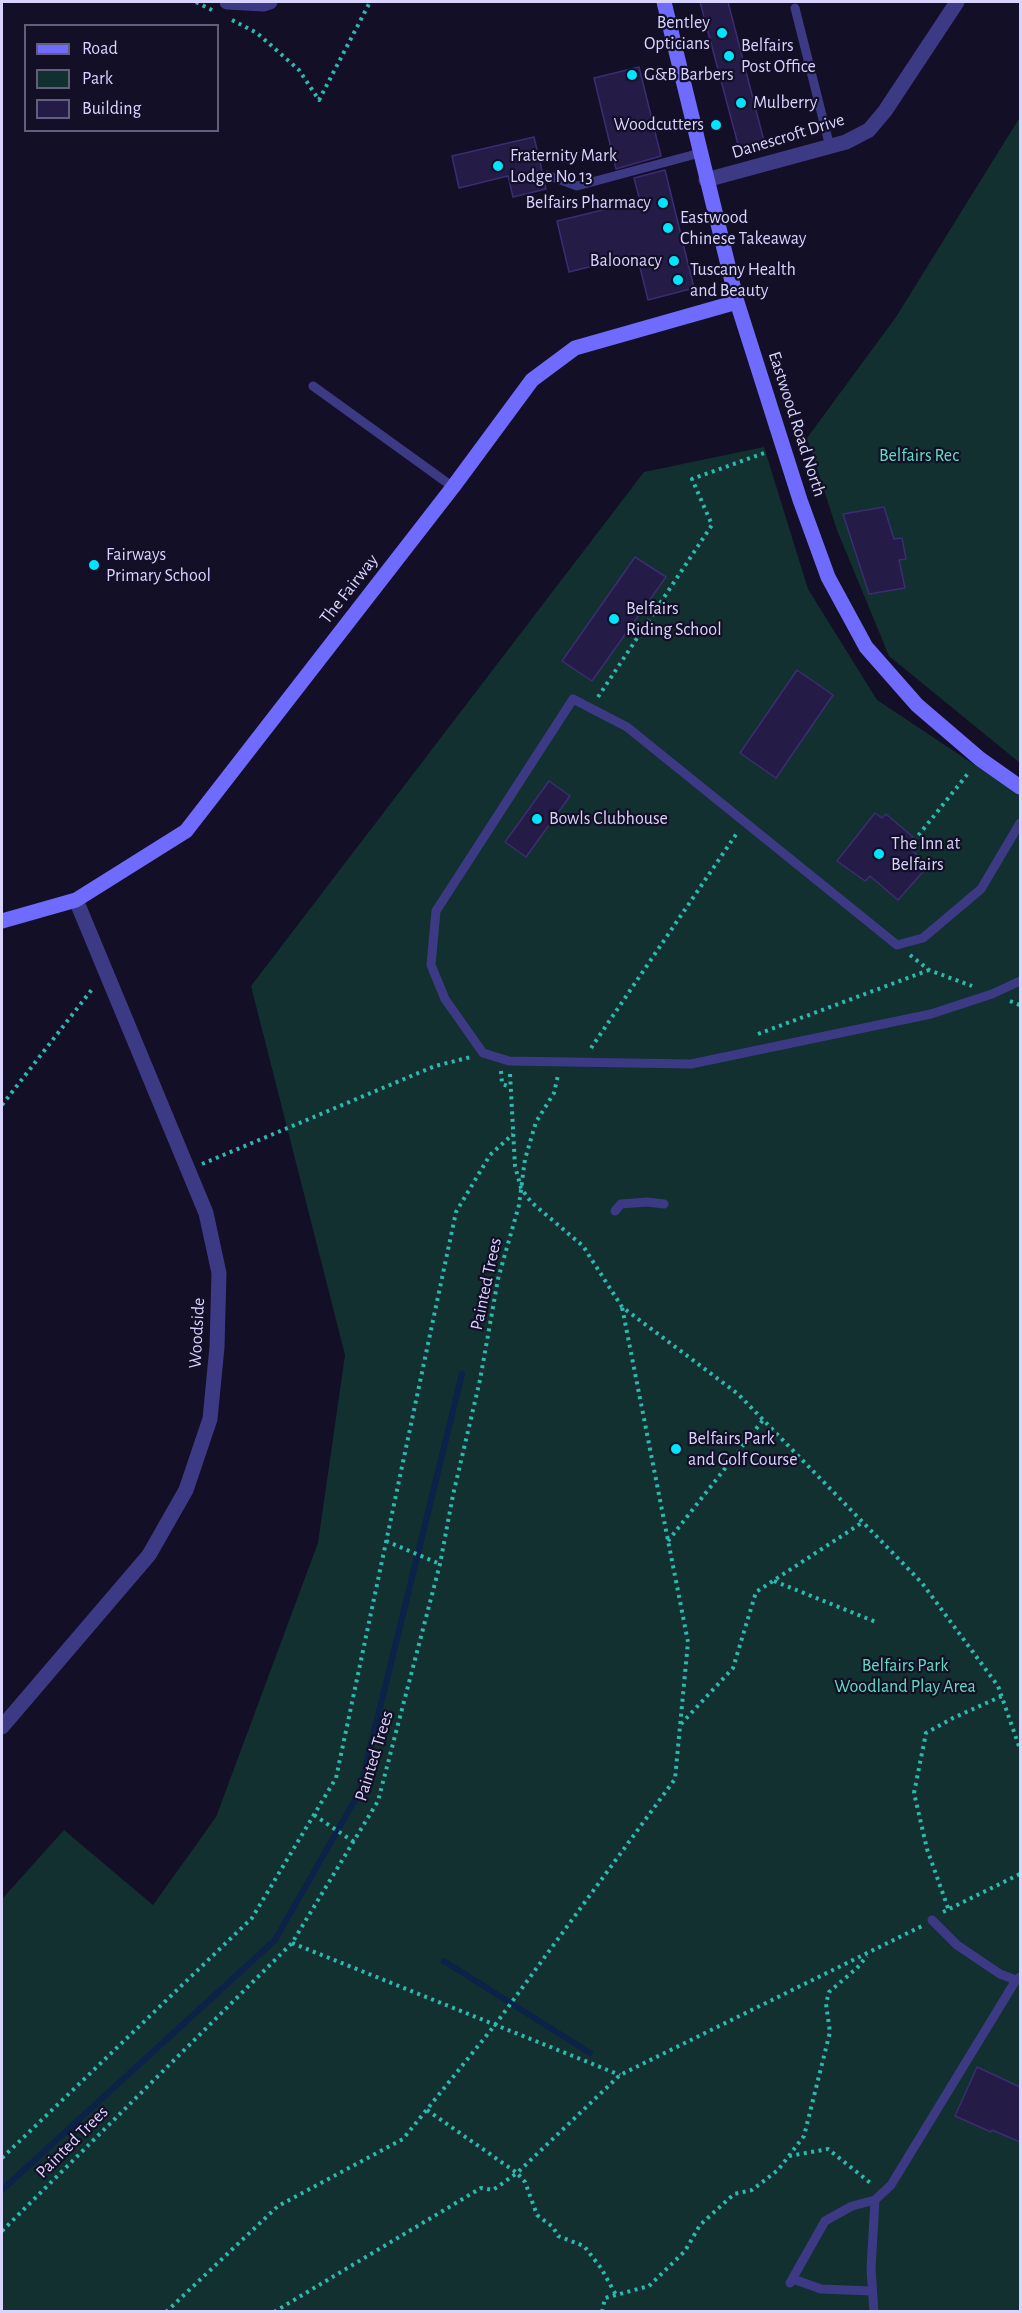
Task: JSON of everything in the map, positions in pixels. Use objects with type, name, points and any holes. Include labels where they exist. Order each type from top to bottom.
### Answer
[{"type":"street","points":[[222,7],[270,2]]},
{"type":"street","name":"Eastwood Road North","points":[[664,2],[736,302],[828,578],[866,647],[917,705],[980,759],[1020,787]]},
{"type":"street","name":"Danescroft Drive","points":[[706,180],[830,147],[846,142],[868,130],[885,111],[957,2]]},
{"type":"street","name":"The Fairway","points":[[2,921],[76,900],[186,831],[453,487],[532,380],[575,348],[736,302]]},
{"type":"street","name":"Woodside","points":[[2,1727],[149,1555],[186,1490],[210,1419],[218,1347],[219,1273],[206,1213],[76,900]]},
{"type":"lane","points":[[795,8],[830,147]]},
{"type":"lane","points":[[547,175],[577,186],[700,153]]},
{"type":"lane","points":[[313,386],[453,487]]},
{"type":"lane","points":[[1020,823],[981,889],[923,938],[897,945],[627,727],[573,699],[436,911],[432,965],[445,999],[483,1053],[509,1061],[692,1064],[931,1014],[992,994],[1020,981]]},
{"type":"lane","points":[[615,1211],[621,1204],[647,1202],[664,1204]]},
{"type":"lane","points":[[872,2290],[821,2289],[792,2281],[825,2221],[852,2206],[875,2200],[891,2185],[1018,1978],[1000,1974],[957,1945],[932,1920]]},
{"type":"lane","points":[[874,2312],[871,2269],[875,2200]]},
{"type":"path","points":[[196,2],[222,7]]},
{"type":"path","points":[[226,17],[257,33],[299,70],[319,100],[370,2]]},
{"type":"path","points":[[591,708],[712,525],[692,479],[783,446]]},
{"type":"path","points":[[909,847],[980,759]]},
{"type":"path","points":[[583,1061],[745,822]]},
{"type":"path","points":[[897,945],[929,970],[1020,1005]]},
{"type":"path","points":[[756,1035],[929,970]]},
{"type":"path","points":[[2,1106],[105,972]]},
{"type":"path","points":[[188,1170],[435,1066],[483,1053]]},
{"type":"path","points":[[509,1061],[515,1166],[521,1188],[531,1202],[583,1246],[622,1307],[738,1394],[922,1583],[998,1686],[1020,1749]]},
{"type":"path","name":"Painted Trees","points":[[2,2231],[292,1943],[378,1801],[440,1564],[453,1494],[480,1380],[498,1279],[519,1205],[525,1160],[536,1122],[554,1093],[560,1061]]},
{"type":"path","points":[[2,2158],[252,1918],[336,1778],[456,1212],[490,1155],[513,1134]]},
{"type":"path","points":[[166,2312],[279,2206],[403,2139],[516,1998],[675,1779],[688,1642],[622,1307]]},
{"type":"path","points":[[668,1541],[763,1420]]},
{"type":"path","points":[[681,1725],[733,1668],[756,1592],[863,1522]]},
{"type":"path","points":[[386,1541],[440,1564]]},
{"type":"path","points":[[773,1581],[876,1622]]},
{"type":"path","points":[[948,1908],[927,1849],[914,1793],[926,1733],[1002,1696]]},
{"type":"path","points":[[314,1815],[354,1842]]},
{"type":"path","points":[[274,2312],[463,2198],[481,2188],[493,2190],[517,2173],[620,2075],[869,1953],[932,1920],[948,1908],[1020,1874]]},
{"type":"path","points":[[292,1943],[620,2075]]},
{"type":"path","points":[[602,2312],[605,2298],[649,2286],[685,2251],[700,2225],[734,2194],[752,2190],[778,2170],[804,2136],[830,2032],[826,2004],[829,1992],[857,1968],[869,1953]]},
{"type":"path","points":[[427,2110],[517,2173],[525,2182],[537,2215],[553,2227],[558,2236],[584,2246],[601,2268],[616,2295]]},
{"type":"path","points":[[789,2156],[828,2149],[852,2170],[884,2192]]},
{"type":"green space","name":"Belfairs Rec","points":[[1020,117],[1020,763],[889,656],[837,530],[807,438],[896,317]]},
{"type":"green space","name":"Belfairs Park and Golf Course","points":[[764,447],[808,589],[877,700],[1020,795],[1020,2311],[2,2312],[2,1899],[64,1830],[153,1905],[216,1817],[318,1543],[345,1355],[251,986],[644,472]]},
{"type":"building","points":[[700,2],[728,2],[764,141],[739,148]]},
{"type":"building","points":[[639,67],[661,156],[616,169],[594,78]]},
{"type":"building","name":"Fraternity Mark Lodge No 13","points":[[534,137],[542,171],[541,177],[546,189],[513,197],[508,176],[459,188],[452,156]]},
{"type":"building","points":[[665,170],[694,288],[648,300],[637,255],[569,272],[557,221],[640,201],[634,178]]},
{"type":"building","points":[[884,507],[894,539],[902,538],[906,559],[899,560],[905,588],[869,594],[843,514]]},
{"type":"building","name":"Belfairs Riding School","points":[[635,557],[666,577],[592,681],[562,661]]},
{"type":"building","points":[[797,670],[833,695],[776,778],[740,753]]},
{"type":"building","name":"Bowls Clubhouse","points":[[549,781],[570,796],[526,857],[505,842]]},
{"type":"building","name":"The Inn at Belfairs","points":[[875,813],[882,818],[886,814],[913,837],[906,844],[928,866],[898,900],[870,876],[865,881],[837,861]]},
{"type":"building","points":[[977,2067],[1020,2087],[1020,2142],[955,2116]]},
{"type":"waterway","points":[[2,2190],[275,1940],[359,1793],[462,1374]]},
{"type":"waterway","points":[[444,1961],[590,2053]]},
{"type":"place","name":"Bentley Opticians","points":[[722,33]]},
{"type":"place","name":"Belfairs Post Office","points":[[729,56]]},
{"type":"place","name":"G&B Barbers","points":[[632,75]]},
{"type":"place","name":"Mulberry","points":[[741,103]]},
{"type":"place","name":"Woodcutters","points":[[716,125]]},
{"type":"place","name":"Fraternity Mark Lodge No 13","points":[[498,166]]},
{"type":"place","name":"Belfairs Pharmacy","points":[[663,203]]},
{"type":"place","name":"Eastwood Chinese Takeaway","points":[[668,228]]},
{"type":"place","name":"Baloonacy","points":[[674,261]]},
{"type":"place","name":"Tuscany Health and Beauty","points":[[678,280]]},
{"type":"place","name":"Fairways Primary School","points":[[94,565]]},
{"type":"place","name":"Belfairs Riding School","points":[[614,619]]},
{"type":"place","name":"Bowls Clubhouse","points":[[537,819]]},
{"type":"place","name":"The Inn at Belfairs","points":[[879,854]]},
{"type":"place","name":"Belfairs Park and Golf Course","points":[[676,1449]]},
{"type":"park label","name":"Belfairs Park Woodland Play Area","points":[[905,1676]]}]
